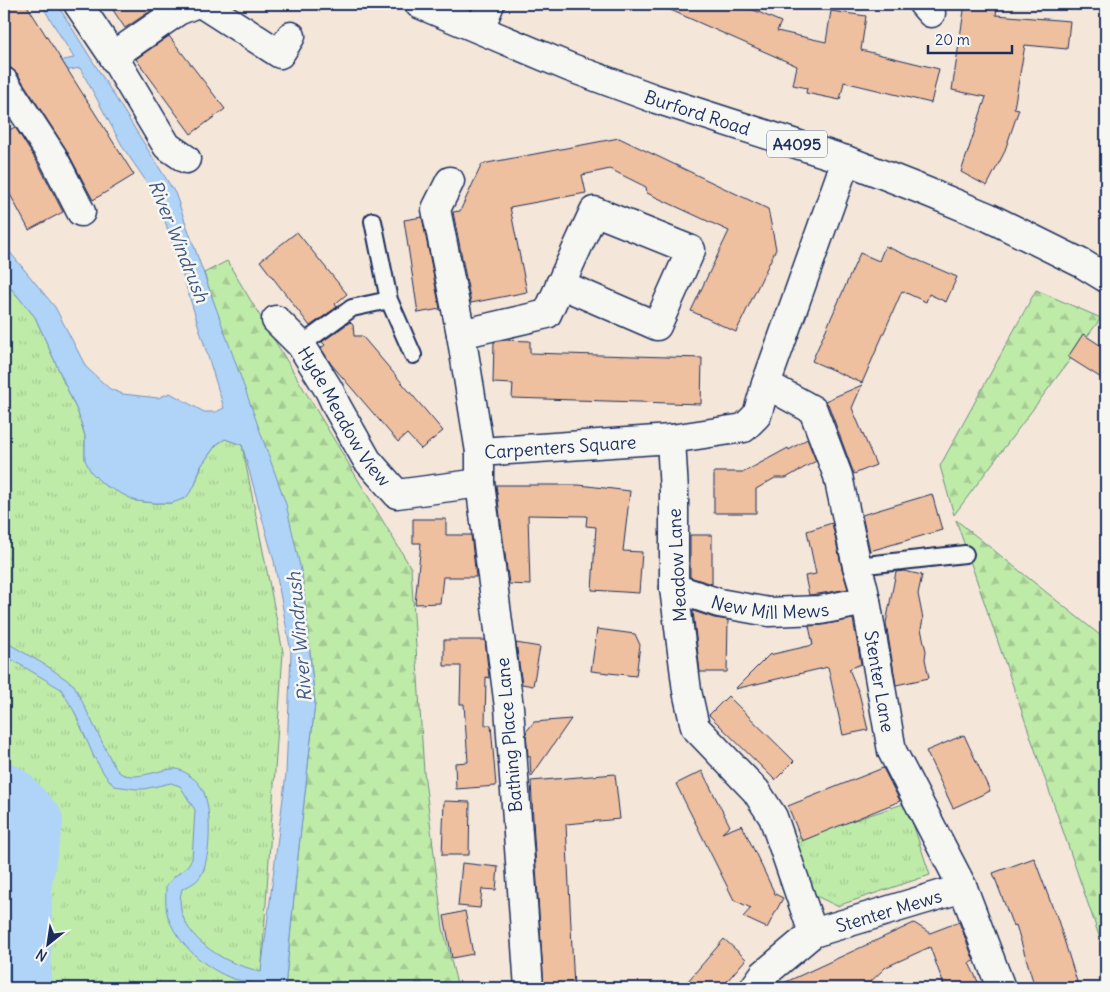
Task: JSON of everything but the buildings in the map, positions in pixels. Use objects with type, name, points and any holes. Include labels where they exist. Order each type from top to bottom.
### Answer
[{"type":"street","points":[[78,4],[167,146],[186,159]]},
{"type":"street","points":[[112,56],[178,11],[195,4]]},
{"type":"street","points":[[202,4],[280,54],[291,36]]},
{"type":"street","name":"A4095","points":[[419,4],[480,30]]},
{"type":"street","points":[[480,30],[490,4]]},
{"type":"street","name":"Burford Road","points":[[480,30],[569,67],[653,98],[846,160],[988,217],[1083,264],[1106,278]]},
{"type":"street","points":[[4,82],[53,158],[82,212]]},
{"type":"street","points":[[671,439],[744,428],[757,415],[766,384],[846,160]]},
{"type":"street","points":[[450,181],[436,209],[461,334],[480,452]]},
{"type":"street","points":[[461,334],[547,314],[560,284],[594,211],[691,250],[657,326],[560,284]]},
{"type":"street","name":"Hyde Meadow View","points":[[276,320],[301,345],[329,390],[336,407],[366,460],[397,494],[480,483]]},
{"type":"street","name":"Stenter Lane","points":[[766,384],[813,410],[838,476],[866,601],[892,751],[963,888],[1001,988]]},
{"type":"street","name":"Carpenters Square","points":[[480,483],[480,452],[671,439]]},
{"type":"street","name":"Meadow Lane","points":[[671,439],[674,492],[674,588],[687,691],[695,727],[756,791],[773,817],[813,933]]},
{"type":"street","name":"Bathing Place Lane","points":[[480,483],[509,707],[529,988]]},
{"type":"street","name":"New Mill Mews","points":[[674,588],[719,603],[769,612],[820,610],[866,601]]},
{"type":"street","name":"Stenter Mews","points":[[813,933],[963,888]]},
{"type":"street","points":[[754,988],[764,974],[813,933]]},
{"type":"lane","points":[[372,221],[389,300],[413,355]]},
{"type":"lane","points":[[301,345],[352,308],[389,300]]},
{"type":"lane","points":[[857,566],[965,554]]},
{"type":"green space","points":[[227,261],[411,568],[424,772],[443,928],[458,988],[285,988],[315,703],[302,575],[204,273]]},
{"type":"green space","points":[[4,280],[35,317],[78,413],[85,436],[85,460],[136,501],[172,503],[195,485],[201,466],[216,445],[225,439],[242,445],[283,652],[261,988],[40,988],[52,818],[4,772]]},
{"type":"green space","points":[[1036,290],[1101,318],[954,515],[940,466]]},
{"type":"green space","points":[[956,520],[1106,640],[1106,956]]},
{"type":"green space","points":[[906,803],[930,875],[837,906],[812,894],[794,840]]},
{"type":"water","points":[[41,4],[57,4],[175,193],[286,504],[302,575],[315,703],[285,988],[261,988],[261,985],[234,979],[213,969],[193,954],[171,924],[166,910],[166,886],[186,868],[192,859],[195,810],[180,786],[171,783],[136,789],[114,786],[94,757],[74,711],[61,689],[4,655],[4,641],[47,666],[74,685],[113,764],[120,773],[133,776],[177,769],[198,783],[203,790],[208,807],[208,851],[201,876],[182,889],[181,911],[190,930],[206,947],[229,961],[261,972],[286,774],[291,652],[274,561],[242,445],[225,439],[216,445],[201,466],[195,485],[186,498],[172,503],[136,501],[104,485],[91,472],[85,460],[85,436],[78,413],[35,317],[4,280],[4,245],[55,307],[86,367],[110,389],[123,394],[158,398],[170,393],[204,412],[216,412],[224,408],[157,197],[124,149],[80,68],[4,82],[4,72],[74,58]]},
{"type":"waterway","name":"River Windrush","points":[[4,787],[13,793],[38,821],[27,882],[26,988]]}]
